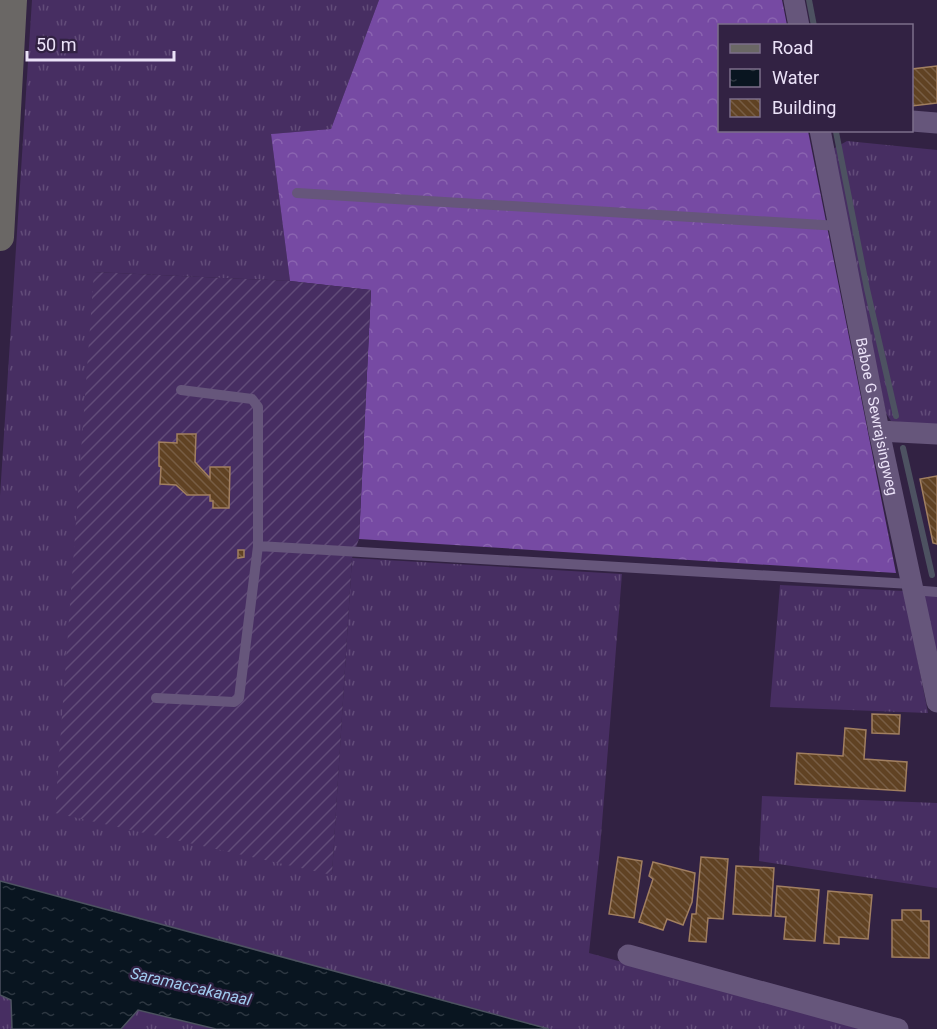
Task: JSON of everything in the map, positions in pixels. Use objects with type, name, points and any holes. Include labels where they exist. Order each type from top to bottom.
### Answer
[{"type":"street","points":[[0,237],[13,0]]},
{"type":"street","points":[[794,0],[799,24]]},
{"type":"street","points":[[913,121],[937,123]]},
{"type":"street","name":"Baboe G Sewrajsingweg","points":[[820,132],[879,431],[937,702]]},
{"type":"street","points":[[879,431],[937,434]]},
{"type":"street","points":[[628,955],[898,1029]]},
{"type":"lane","points":[[297,193],[839,226]]},
{"type":"lane","points":[[156,698],[234,702],[239,698],[258,546],[257,404],[252,399],[181,390]]},
{"type":"lane","points":[[258,546],[912,587],[937,592]]},
{"type":"green space","points":[[32,0],[379,0],[331,129],[271,134],[290,281],[94,272],[332,874],[352,558],[622,574],[600,848],[589,953],[867,1029],[549,1029],[0,881],[0,496]]},
{"type":"green space","points":[[379,0],[782,0],[787,24],[718,24],[718,132],[808,132],[896,573],[359,539],[371,290],[290,281],[271,134],[331,129]]},
{"type":"green space","points":[[847,141],[937,150],[937,426],[891,421],[886,413],[831,150]]},
{"type":"green space","points":[[94,272],[290,281],[371,290],[359,539],[352,558],[332,875],[55,813]]},
{"type":"green space","points":[[780,585],[904,591],[928,713],[770,707]]},
{"type":"green space","points":[[926,595],[937,596],[937,672],[922,601]]},
{"type":"green space","points":[[762,796],[937,803],[937,888],[759,861]]},
{"type":"green space","points":[[0,995],[11,1000],[12,1029],[0,1029]]},
{"type":"green space","points":[[138,1010],[216,1029],[121,1029]]},
{"type":"water","name":"Saramaccakanaal","points":[[0,881],[549,1029],[216,1029],[138,1010],[121,1029],[12,1029],[11,1000],[0,995]]},
{"type":"building","points":[[937,66],[937,103],[913,106],[913,69]]},
{"type":"building","points":[[177,434],[196,434],[195,462],[210,478],[210,467],[230,467],[229,508],[213,508],[210,495],[187,495],[176,485],[160,484],[159,442],[177,443]]},
{"type":"building","points":[[937,476],[937,544],[933,543],[920,479]]},
{"type":"building","points":[[238,550],[244,550],[244,557],[238,558]]},
{"type":"building","points":[[872,714],[900,715],[899,734],[872,733]]},
{"type":"building","points":[[845,728],[866,730],[864,759],[907,762],[905,791],[795,784],[797,753],[843,756]]},
{"type":"building","points":[[618,857],[642,861],[634,918],[609,914]]},
{"type":"building","points":[[701,857],[728,859],[723,919],[708,918],[706,942],[689,941],[692,914],[696,914]]},
{"type":"building","points":[[653,862],[695,873],[692,902],[683,925],[667,919],[663,930],[639,922],[653,879],[649,876]]},
{"type":"building","points":[[736,866],[774,868],[771,916],[733,914]]},
{"type":"building","points":[[777,886],[819,890],[815,941],[784,939],[786,917],[775,916]]},
{"type":"building","points":[[828,891],[872,895],[868,939],[839,937],[839,944],[824,943]]},
{"type":"building","points":[[902,910],[921,910],[921,921],[929,921],[929,958],[892,957],[892,920],[902,920]]},
{"type":"waterway","points":[[809,0],[814,24]]},
{"type":"waterway","points":[[836,132],[867,289],[896,416]]},
{"type":"waterway","points":[[903,448],[932,575]]}]
